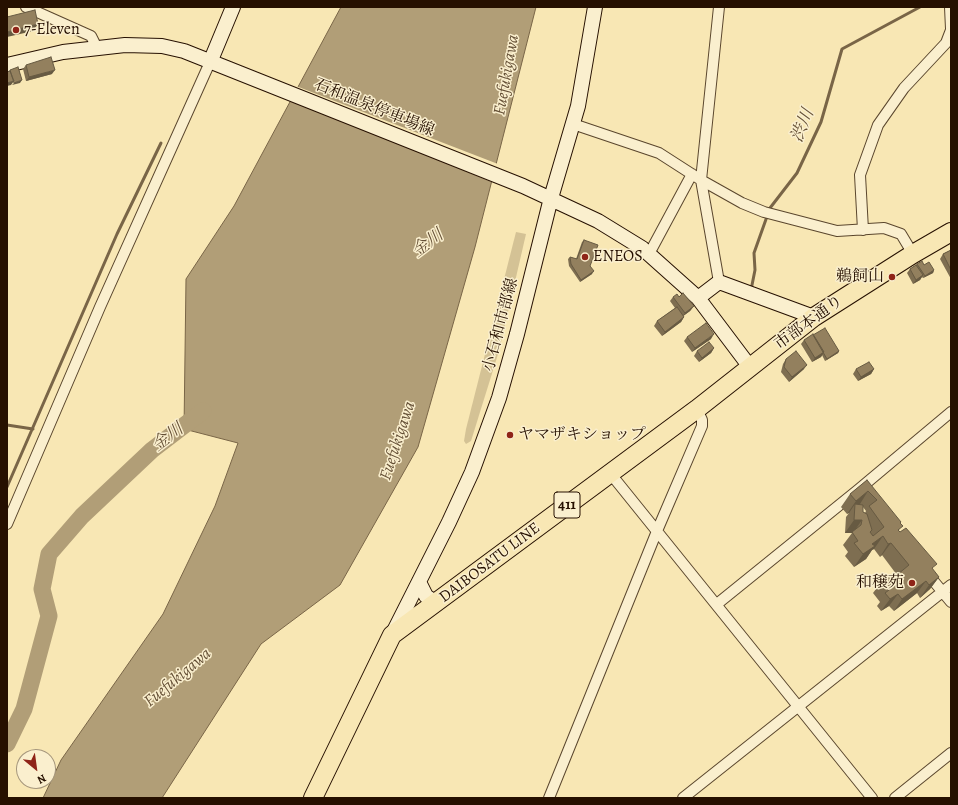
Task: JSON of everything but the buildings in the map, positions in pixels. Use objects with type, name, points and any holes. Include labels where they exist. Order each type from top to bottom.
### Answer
[{"type":"highway","name":"市部本通り","points":[[750,367],[814,317],[913,254],[951,232]]},
{"type":"highway","name":"DAIBOSATU LINE","points":[[314,798],[392,635],[697,409],[750,367]]},
{"type":"main road","points":[[214,62],[233,7]]},
{"type":"main road","name":"小石和市部線","points":[[392,635],[449,522],[472,472],[499,398],[551,198],[578,106],[595,7]]},
{"type":"main road","name":"石和温泉停車場線","points":[[7,65],[63,52],[124,45],[162,46],[184,51],[523,186],[598,221],[650,254],[698,298],[750,367]]},
{"type":"main road","points":[[698,298],[719,282],[814,317]]},
{"type":"main road","points":[[419,582],[426,596],[433,601],[438,602]]},
{"type":"street","points":[[26,7],[91,36],[97,48]]},
{"type":"street","points":[[719,7],[701,180],[719,282]]},
{"type":"street","points":[[863,230],[860,175],[878,125],[904,88],[946,43],[951,29],[950,7]]},
{"type":"street","points":[[7,524],[100,307],[214,62]]},
{"type":"street","points":[[573,124],[659,154],[742,203],[769,214],[838,231],[884,228],[901,234],[913,254]]},
{"type":"street","points":[[650,254],[692,174]]},
{"type":"street","points":[[549,798],[657,530],[702,426],[702,420],[697,409]]},
{"type":"street","points":[[717,604],[861,493],[951,412]]},
{"type":"street","points":[[610,473],[872,798]]},
{"type":"street","points":[[918,562],[951,602]]},
{"type":"street","points":[[683,798],[951,585]]},
{"type":"street","points":[[895,798],[951,754]]},
{"type":"shaded area","points":[[516,232],[526,234],[499,351],[471,441],[466,444],[464,441],[466,429]]},
{"type":"water","name":"Fuefukigawa","points":[[341,7],[536,7],[475,247],[418,447],[340,585],[261,644],[162,798],[43,798],[47,789],[56,789],[56,771],[61,760],[163,614],[215,506],[238,443],[184,429],[186,279],[234,206]]},
{"type":"pier","points":[[296,86],[498,164],[494,183],[290,99]]},
{"type":"waterway","name":"渋川","points":[[751,290],[755,270],[754,253],[770,208],[797,173],[821,122],[842,49],[920,7]]},
{"type":"waterway","points":[[7,487],[117,234],[161,143]]},
{"type":"waterway","name":"金川","points":[[7,744],[24,709],[49,616],[42,589],[49,554],[82,516],[152,450],[203,411]]},
{"type":"waterway","points":[[7,425],[33,429]]},
{"type":"place","name":"7-Eleven","points":[[16,30]]},
{"type":"place","name":"ENEOS","points":[[585,257]]},
{"type":"place","name":"鵜飼山","points":[[892,277]]},
{"type":"place","name":"ヤマザキショップ","points":[[510,435]]},
{"type":"place","name":"和穣苑","points":[[912,583]]}]
